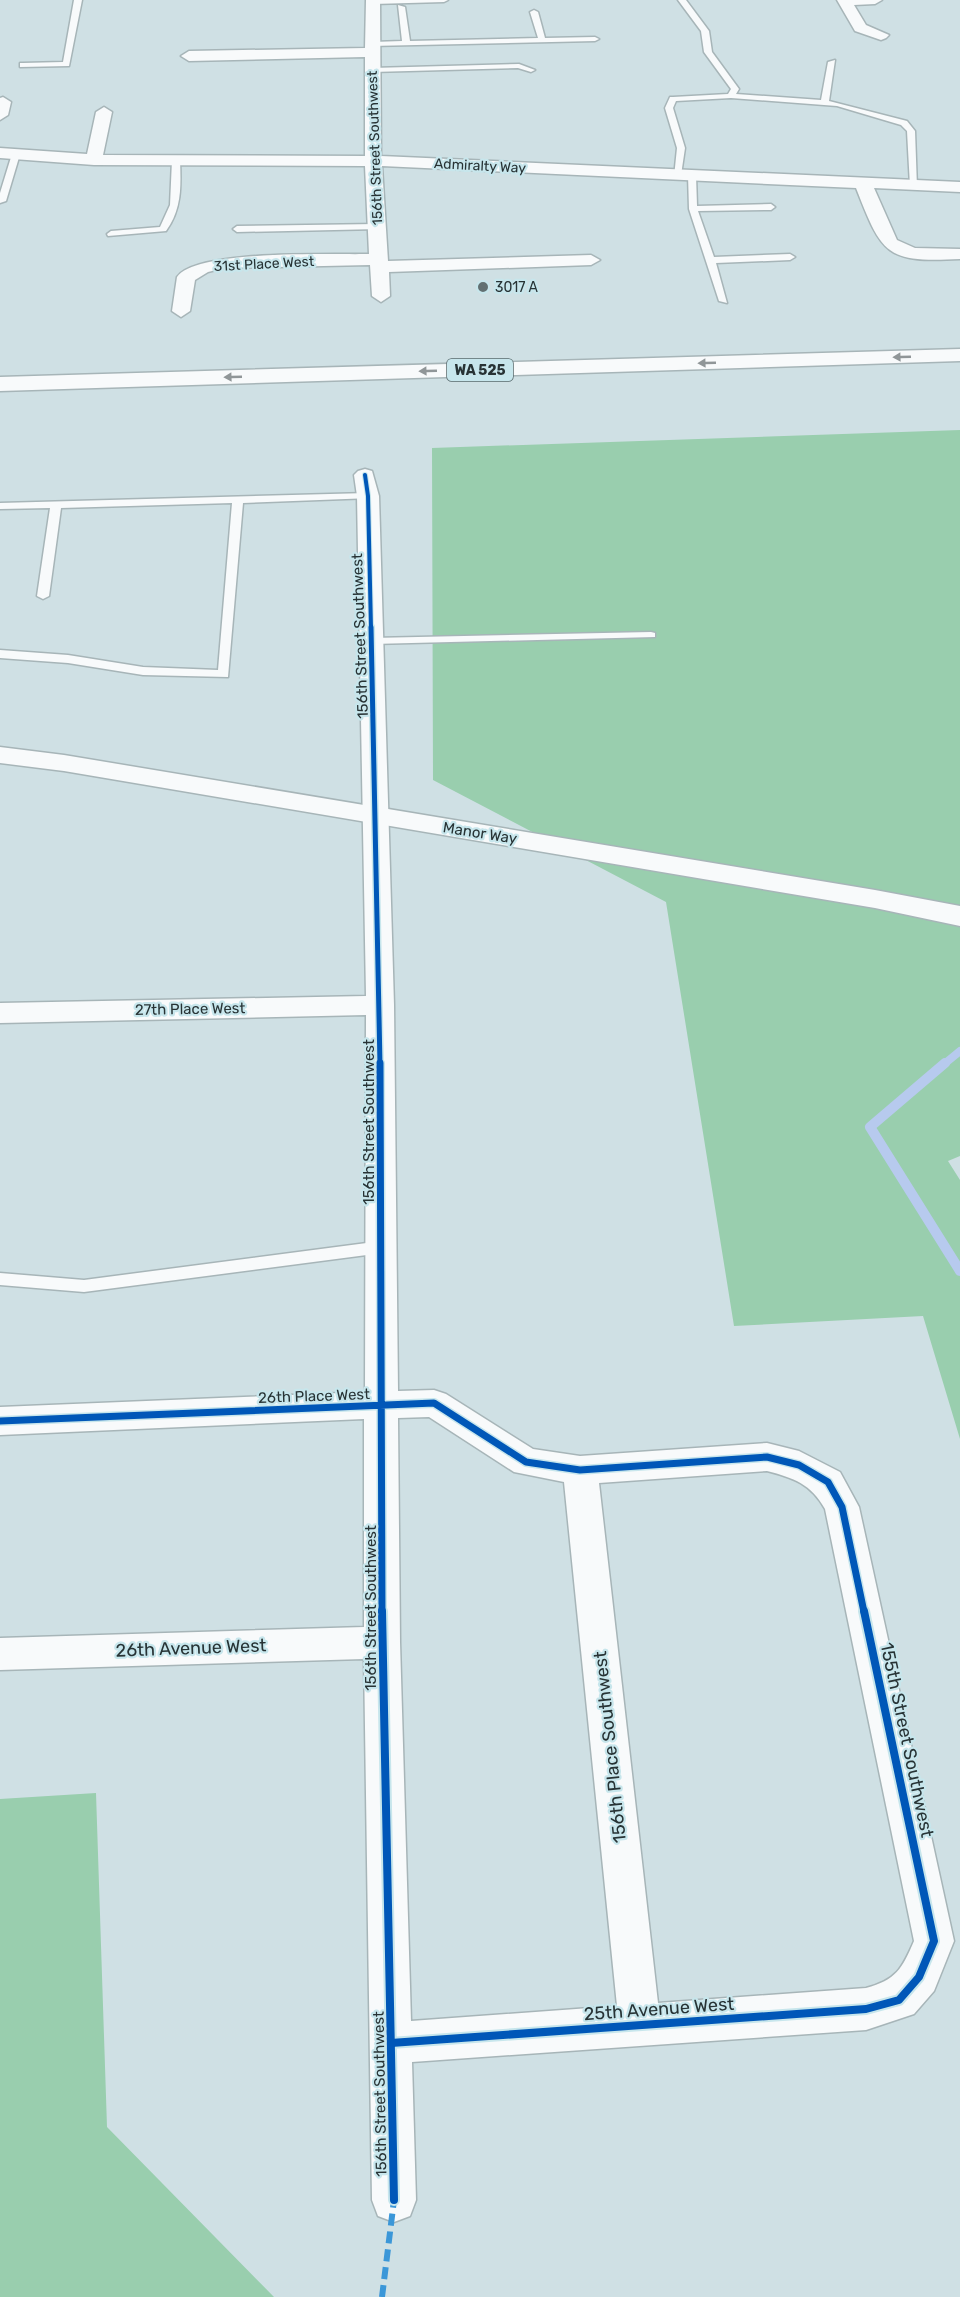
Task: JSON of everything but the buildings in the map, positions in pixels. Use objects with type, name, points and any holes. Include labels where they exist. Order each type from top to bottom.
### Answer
[{"type":"main road","name":"WA 525","points":[[0,384],[960,355]]},
{"type":"main road","name":"WA 525","points":[[0,401],[960,372]]},
{"type":"main road","name":"Manor Way","points":[[0,755],[64,763],[377,815],[875,899],[960,916]]},
{"type":"street","points":[[875,0],[844,0],[860,28],[881,35]]},
{"type":"street","name":"156th Street Southwest","points":[[373,1],[373,161],[381,296]]},
{"type":"street","points":[[191,40],[188,64],[372,48]]},
{"type":"street","points":[[94,160],[105,112]]},
{"type":"street","name":"Admiralty Way","points":[[8,154],[94,160],[373,161],[960,187]]},
{"type":"street","points":[[863,183],[889,243],[902,250],[932,255],[960,254]]},
{"type":"street","points":[[379,263],[591,260]]},
{"type":"street","name":"31st Place West","points":[[181,311],[186,277],[202,268],[224,263],[379,263]]},
{"type":"street","name":"156th Street Southwest","points":[[367,485],[380,1005],[382,1642],[394,2200]]},
{"type":"street","name":"27th Place West","points":[[0,1013],[380,1005]]},
{"type":"street","name":"26th Place West","points":[[0,1421],[434,1404],[526,1462],[580,1470],[767,1457],[800,1465],[828,1482],[842,1507]]},
{"type":"street","name":"156th Place Southwest","points":[[580,1470],[640,2025]]},
{"type":"street","name":"155th Street Southwest","points":[[842,1507],[934,1941],[919,1977]]},
{"type":"street","name":"26th Avenue West","points":[[0,1654],[382,1642]]},
{"type":"street","name":"25th Avenue West","points":[[391,2043],[866,2009],[899,2000],[919,1977]]},
{"type":"lane","points":[[23,65],[66,64],[78,0]]},
{"type":"lane","points":[[373,1],[444,0]]},
{"type":"lane","points":[[682,0],[705,31],[708,52],[735,89],[730,96]]},
{"type":"lane","points":[[401,7],[406,43]]},
{"type":"lane","points":[[534,12],[542,40]]},
{"type":"lane","points":[[372,48],[406,43],[595,39]]},
{"type":"lane","points":[[825,103],[832,63]]},
{"type":"lane","points":[[372,70],[519,66],[531,70]]},
{"type":"lane","points":[[724,301],[693,209],[681,148],[669,108],[673,99],[730,96],[825,103],[904,123],[911,131],[915,186]]},
{"type":"lane","points":[[2,201],[8,154]]},
{"type":"lane","points":[[111,234],[163,230],[170,222],[174,209],[176,160]]},
{"type":"lane","points":[[693,209],[771,207]]},
{"type":"lane","points":[[237,229],[377,227]]},
{"type":"lane","points":[[711,260],[790,257]]},
{"type":"lane","points":[[0,506],[238,499],[367,485]]},
{"type":"lane","points":[[0,654],[68,659],[143,671],[224,674],[238,499]]},
{"type":"lane","points":[[43,596],[56,504]]},
{"type":"lane","points":[[372,641],[651,634]]},
{"type":"lane","points":[[0,1280],[84,1286],[382,1247]]},
{"type":"green space","points":[[960,430],[960,1156],[948,1161],[960,1180],[960,1439],[923,1316],[734,1326],[666,902],[433,780],[432,448]]},
{"type":"green space","points":[[96,1793],[107,2127],[274,2297],[0,2297],[0,1799]]},
{"type":"waterway","points":[[943,1065],[960,1051]]},
{"type":"waterway","points":[[945,1063],[870,1127],[960,1271]]},
{"type":"marked path","points":[[382,2297],[394,2200]]},
{"type":"cycle path","points":[[365,475],[368,496],[380,1005],[382,1642],[394,2200]]},
{"type":"cycle path","points":[[0,1421],[434,1403],[526,1462],[580,1470],[767,1457],[799,1465],[828,1482],[842,1507],[934,1941],[919,1977],[899,2000],[866,2009],[391,2043]]},
{"type":"place","name":"3017 A","points":[[483,287]]}]
